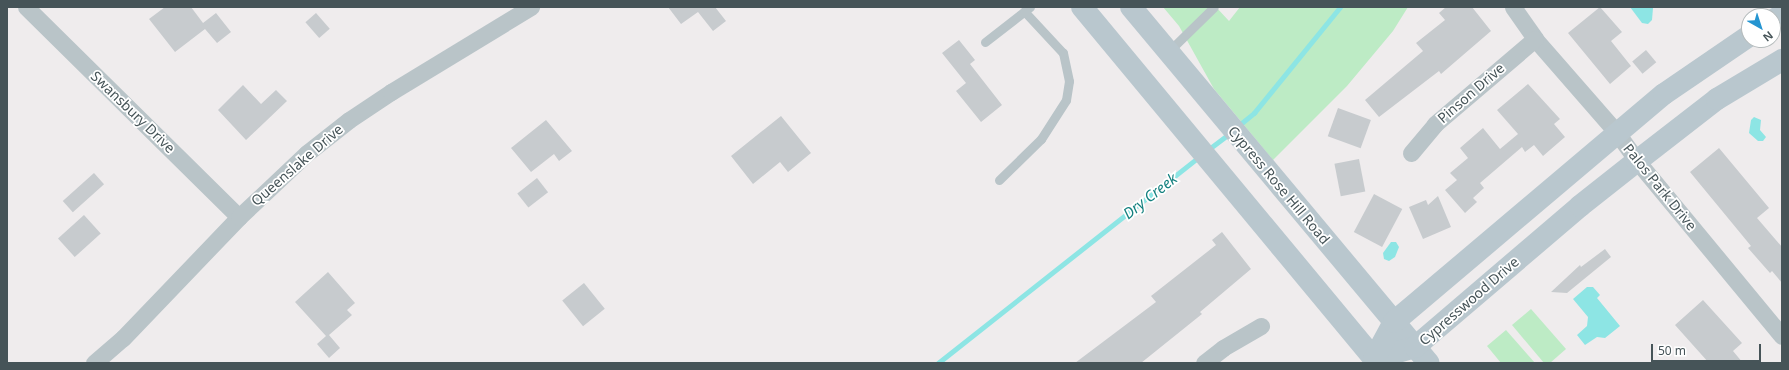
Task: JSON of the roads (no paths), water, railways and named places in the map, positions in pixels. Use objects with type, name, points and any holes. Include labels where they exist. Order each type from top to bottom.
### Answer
[{"type":"main road","points":[[1082,7],[1376,361],[1394,322],[1664,94],[1741,41]]},
{"type":"main road","name":"Cypress Rose Hill Road","points":[[1131,7],[1211,105],[1422,355]]},
{"type":"main road","name":"Cypresswood Drive","points":[[1376,361],[1422,355],[1574,212],[1717,99],[1782,60]]},
{"type":"street","name":"Swansbury Drive","points":[[26,7],[239,217]]},
{"type":"street","name":"Queenslake Drive","points":[[94,363],[123,338],[239,217],[308,153],[349,120],[531,7]]},
{"type":"street","name":"Palos Park Drive","points":[[1513,7],[1535,39],[1617,133],[1637,161],[1782,336]]},
{"type":"street","name":"Pinson Drive","points":[[1411,152],[1435,124],[1535,39]]},
{"type":"street","points":[[1204,363],[1223,348],[1261,326]]},
{"type":"lane","points":[[1168,52],[1214,7]]},
{"type":"lane","points":[[985,42],[1027,9],[1063,53],[1069,81],[1066,100],[1041,139],[999,180]]},
{"type":"water","points":[[1630,7],[1653,8],[1652,20],[1648,24],[1642,23]]},
{"type":"water","points":[[1754,117],[1761,120],[1760,130],[1766,137],[1763,141],[1758,141],[1749,133],[1751,120]]},
{"type":"water","points":[[1391,242],[1396,242],[1399,247],[1395,257],[1389,261],[1384,259],[1383,253]]},
{"type":"water","points":[[1587,287],[1593,287],[1600,295],[1597,298],[1620,326],[1605,338],[1597,337],[1585,345],[1577,335],[1587,326],[1588,317],[1573,299]]},
{"type":"waterway","name":"Dry Creek","points":[[1238,126],[1254,113],[1340,7]]},
{"type":"waterway","name":"Dry Creek","points":[[1209,149],[1230,133]]},
{"type":"waterway","name":"Dry Creek","points":[[938,363],[1200,156]]}]
